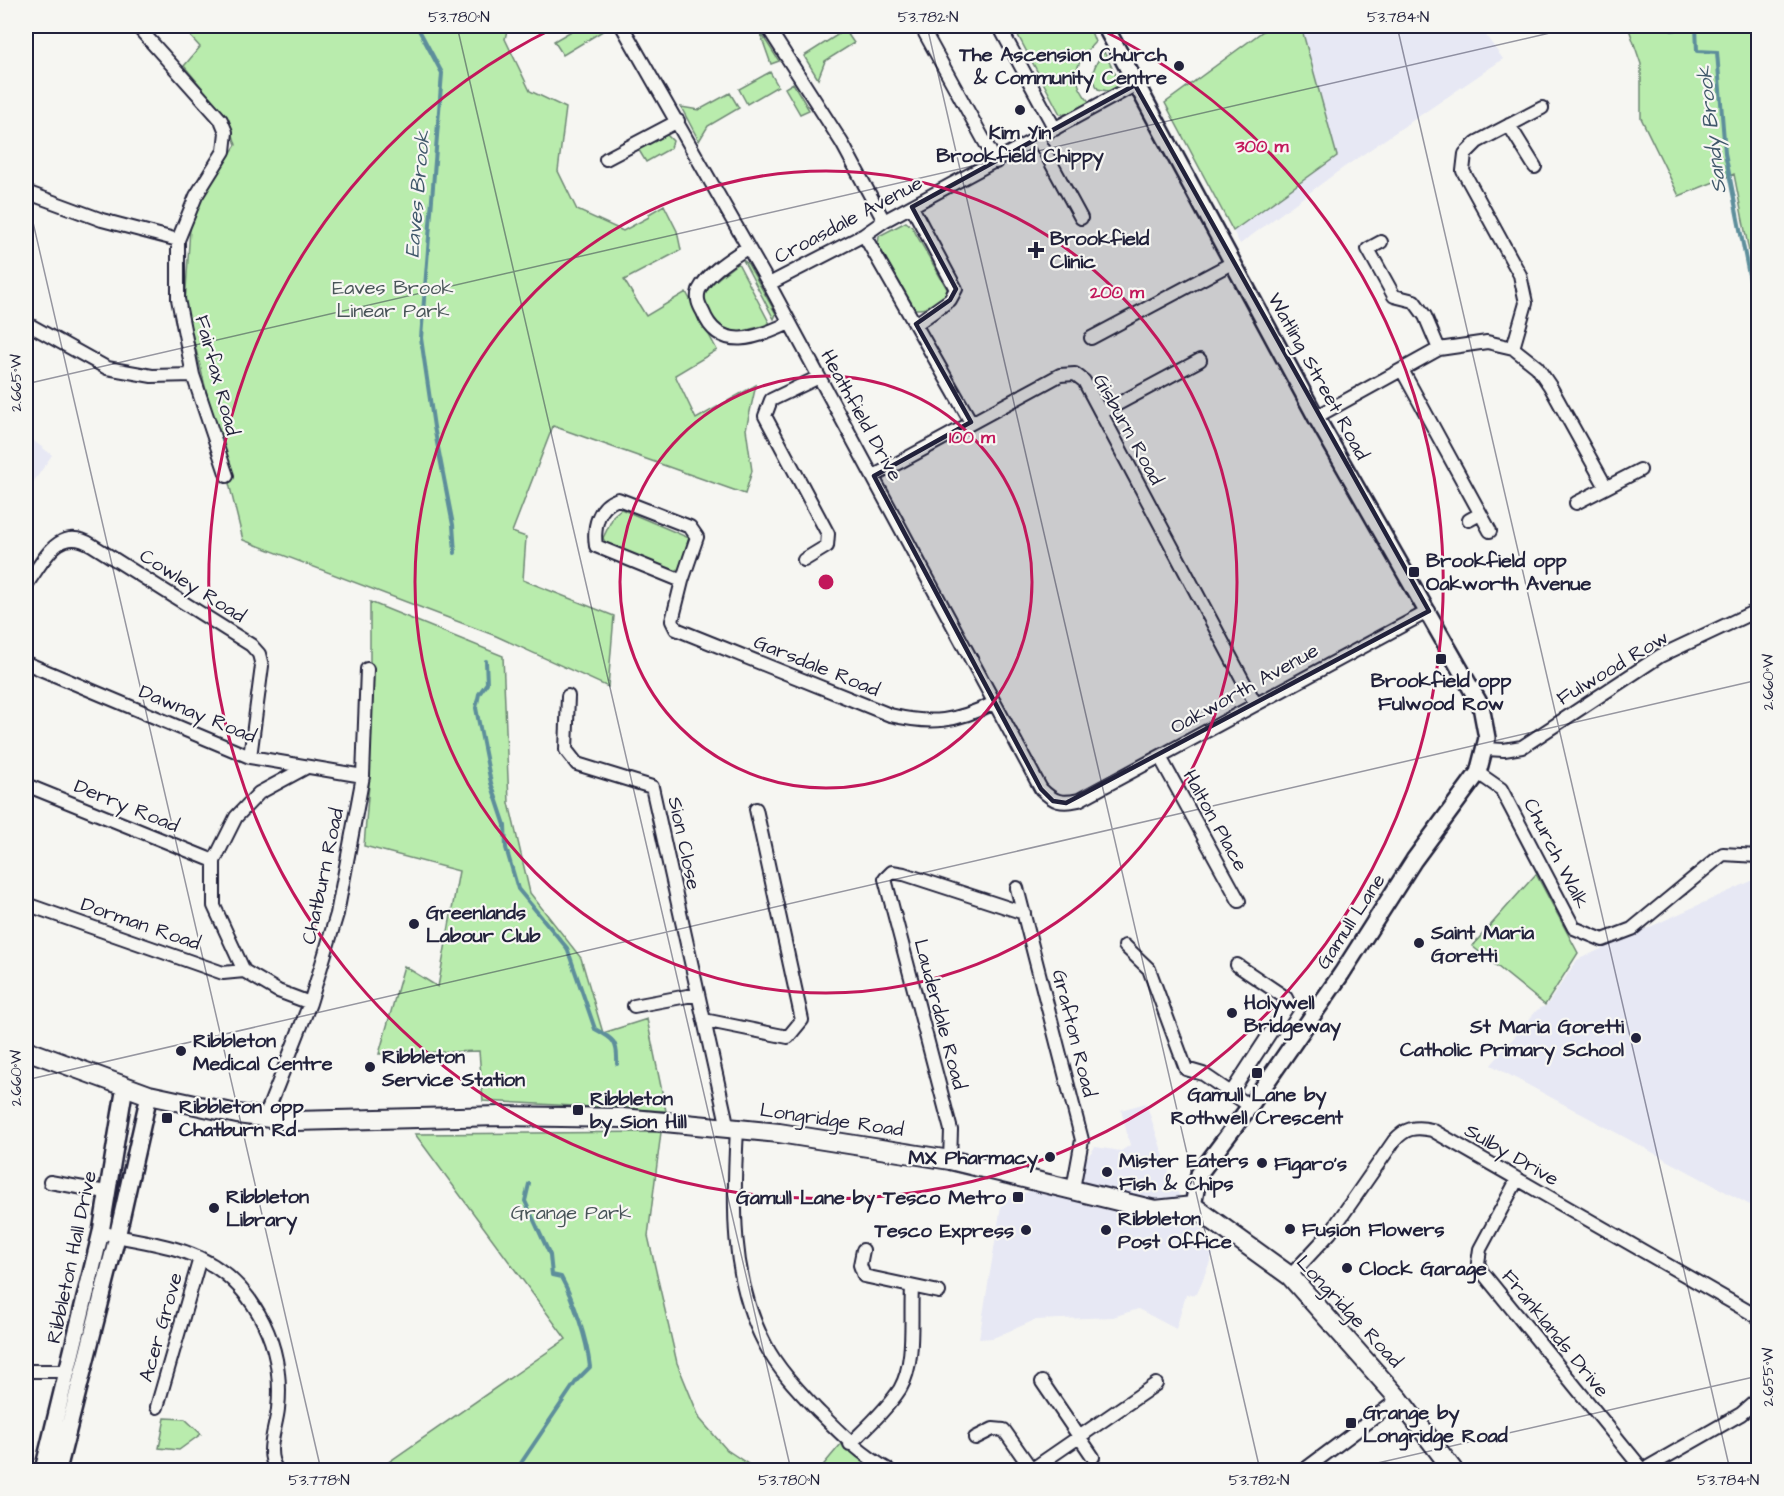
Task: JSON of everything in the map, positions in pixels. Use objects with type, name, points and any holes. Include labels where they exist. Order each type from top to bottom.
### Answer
[{"type":"main road","name":"Longridge Road","points":[[26,1050],[149,1095],[264,1117],[295,1121],[501,1116],[622,1118],[733,1128],[950,1160],[1155,1210],[1194,1206],[1290,1276],[1399,1399],[1454,1470]]},
{"type":"street","name":"Fairfax Road","points":[[137,26],[221,120],[226,132],[224,151],[196,196],[178,240],[178,299],[193,375],[226,476]]},
{"type":"street","name":"Heathfield Drive","points":[[622,26],[769,284],[1041,789],[1053,801],[1066,803],[1079,800]]},
{"type":"street","points":[[767,26],[843,143],[884,221]]},
{"type":"street","points":[[921,26],[996,162]]},
{"type":"street","points":[[999,26],[1055,129]]},
{"type":"street","name":"Watling Street Road","points":[[1105,26],[1316,417],[1429,611],[1481,706],[1486,728],[1486,749]]},
{"type":"street","name":"Croasdale Avenue","points":[[769,284],[864,235],[884,221],[1136,85]]},
{"type":"street","points":[[1513,348],[1526,303],[1520,275],[1463,171],[1466,154],[1478,142],[1542,108]]},
{"type":"street","points":[[606,159],[678,121]]},
{"type":"street","points":[[1509,125],[1535,167]]},
{"type":"street","points":[[1038,139],[1081,218]]},
{"type":"street","points":[[26,192],[102,220],[178,240]]},
{"type":"street","points":[[912,207],[956,289],[950,300],[916,324]]},
{"type":"street","points":[[864,235],[971,422]]},
{"type":"street","points":[[1382,242],[1368,249],[1394,296],[1414,301],[1425,316],[1439,349]]},
{"type":"street","points":[[748,247],[718,269],[699,290],[697,299],[706,322],[715,334],[726,339],[766,334],[789,323]]},
{"type":"street","points":[[1091,338],[1232,262]]},
{"type":"street","points":[[26,323],[107,369],[152,376],[193,375]]},
{"type":"street","points":[[1316,417],[1439,349],[1486,342],[1513,348],[1537,367],[1606,487]]},
{"type":"street","points":[[1101,413],[1200,360]]},
{"type":"street","points":[[1402,370],[1490,531]]},
{"type":"street","name":"Gisburn Road","points":[[874,476],[1064,374],[1075,374],[1084,381],[1255,703]]},
{"type":"street","points":[[804,560],[827,546],[828,534],[765,416],[771,400],[819,377]]},
{"type":"street","points":[[1576,503],[1640,470]]},
{"type":"street","name":"Garsdale Road","points":[[682,581],[596,546],[594,532],[603,509],[618,500],[690,527],[697,537],[682,581],[672,621],[676,629],[890,715],[924,721],[945,721],[966,717],[994,703]]},
{"type":"street","points":[[1469,520],[1480,514]]},
{"type":"street","name":"Cowley Road","points":[[26,585],[52,549],[63,539],[75,537],[93,545],[251,645],[259,654],[262,666],[250,757]]},
{"type":"street","name":"Fulwood Row","points":[[1486,749],[1504,750],[1522,747],[1660,656],[1758,610]]},
{"type":"street","name":"Oakworth Avenue","points":[[1079,800],[1429,611]]},
{"type":"street","name":"Dawnay Road","points":[[26,663],[250,757],[363,776]]},
{"type":"street","name":"Chatburn Road","points":[[264,1117],[310,1003],[337,914],[363,776],[367,669]]},
{"type":"street","name":"Sion Close","points":[[568,696],[566,750],[577,765],[652,787],[704,1020],[733,1128],[737,1242],[745,1289],[756,1325],[765,1346],[783,1373],[850,1444],[889,1470]]},
{"type":"street","name":"Gamull Lane","points":[[1194,1206],[1199,1174],[1250,1106],[1338,979],[1414,860],[1478,773],[1486,749]]},
{"type":"street","name":"Halton Place","points":[[1160,757],[1239,901]]},
{"type":"street","points":[[307,767],[259,793],[236,817],[214,861],[214,906],[244,970],[278,991],[310,1003]]},
{"type":"street","name":"Church Walk","points":[[1478,773],[1501,789],[1574,928],[1603,940],[1632,929],[1723,854],[1758,856]]},
{"type":"street","name":"Derry Road","points":[[26,784],[214,861]]},
{"type":"street","points":[[704,1020],[788,1037],[802,1020],[756,809]]},
{"type":"street","name":"Lauderdale Road","points":[[950,1160],[951,1130],[885,879],[892,872],[904,874],[1024,913]]},
{"type":"street","name":"Grafton Road","points":[[1017,888],[1082,1140],[1073,1189]]},
{"type":"street","name":"Dorman Road","points":[[26,904],[223,973],[244,970]]},
{"type":"street","points":[[1125,946],[1149,969],[1186,1069],[1203,1074],[1250,1106]]},
{"type":"street","points":[[1231,1093],[1289,1004],[1286,998],[1237,965]]},
{"type":"street","points":[[634,1006],[698,994]]},
{"type":"street","name":"Ribbleton Hall Drive","points":[[58,1470],[125,1086]]},
{"type":"street","name":"Ribbleton Hall Drive","points":[[43,1470],[117,1237],[149,1095]]},
{"type":"street","name":"Sulby Drive","points":[[1290,1276],[1330,1233],[1403,1131],[1420,1127],[1432,1130],[1758,1317]]},
{"type":"street","name":"Franklands Drive","points":[[1517,1180],[1480,1249],[1478,1263],[1482,1272],[1643,1470]]},
{"type":"street","points":[[50,1182],[106,1192]]},
{"type":"street","points":[[101,1232],[174,1248],[200,1258],[225,1274],[246,1295],[271,1337],[280,1388],[271,1455],[278,1470]]},
{"type":"street","points":[[863,1250],[860,1265],[864,1276],[939,1292]]},
{"type":"street","name":"Acer Grove","points":[[157,1407],[200,1258]]},
{"type":"street","points":[[850,1444],[887,1405],[904,1379],[909,1352],[912,1288]]},
{"type":"street","points":[[26,1371],[75,1372]]},
{"type":"street","points":[[1042,1382],[1093,1457]]},
{"type":"street","points":[[975,1438],[993,1429],[1004,1430],[1032,1470],[1156,1384]]},
{"type":"street","points":[[1304,1470],[1399,1399]]},
{"type":"street","points":[[1643,1470],[1740,1414],[1758,1399]]},
{"type":"highlighted area","points":[[1135,85],[1429,611],[1066,803],[1053,801],[1041,789],[874,476],[971,422],[916,324],[950,300],[956,289],[912,207]]},
{"type":"shaded area","points":[[1270,26],[1479,26],[1503,59],[1340,170],[1240,244],[1165,103]]},
{"type":"shaded area","points":[[26,435],[52,455],[26,493]]},
{"type":"shaded area","name":"St Maria Goretti Catholic Primary School","points":[[1758,878],[1758,1190],[1750,1205],[1491,1065],[1537,1010],[1547,1005],[1577,960]]},
{"type":"shaded area","points":[[1146,1103],[1174,1187],[1215,1249],[1197,1294],[1186,1295],[1176,1329],[1138,1309],[1113,1317],[1035,1320],[993,1338],[979,1339],[1002,1200],[1072,1178],[1095,1147],[1121,1151],[1130,1145],[1121,1110]]},
{"type":"green space","name":"Eaves Brook Linear Park","points":[[181,26],[508,26],[505,39],[530,91],[566,108],[558,171],[577,210],[623,231],[649,217],[649,214],[664,205],[677,231],[681,250],[624,280],[646,316],[686,292],[717,350],[675,375],[696,419],[756,385],[746,429],[752,471],[745,494],[553,426],[512,532],[526,537],[523,580],[614,616],[608,687],[496,636],[243,540],[185,305],[191,213],[236,145],[228,119],[184,66],[200,47]]},
{"type":"green space","points":[[580,26],[611,26],[563,55],[554,41]]},
{"type":"green space","points":[[1013,26],[1089,26],[1095,42],[1082,57],[1077,79],[1083,94],[1090,103],[1070,114],[1060,114]]},
{"type":"green space","points":[[1270,26],[1301,26],[1337,156],[1233,231],[1165,103]]},
{"type":"green space","points":[[1628,26],[1758,26],[1758,298],[1734,174],[1679,196],[1641,118],[1641,64]]},
{"type":"green space","points":[[759,30],[779,61],[771,64]]},
{"type":"green space","points":[[845,30],[854,43],[825,61],[818,79],[804,56]]},
{"type":"green space","points":[[1104,52],[1122,87],[1112,92],[1098,89],[1093,74],[1095,65]]},
{"type":"green space","points":[[770,72],[778,86],[747,104],[739,89]]},
{"type":"green space","points":[[793,83],[809,110],[800,114],[785,88]]},
{"type":"green space","points":[[730,93],[739,108],[708,126],[699,141],[681,107],[699,110]]},
{"type":"green space","points":[[667,135],[673,141],[671,148],[646,162],[637,147]]},
{"type":"green space","points":[[906,222],[912,227],[947,289],[939,302],[925,308],[915,309],[878,245],[879,236]]},
{"type":"green space","points":[[743,260],[748,264],[776,314],[774,319]]},
{"type":"green space","points":[[738,263],[770,324],[732,334],[722,333],[702,303],[711,285]]},
{"type":"green space","points":[[621,509],[689,538],[690,546],[683,567],[675,571],[608,547],[603,538],[614,515]]},
{"type":"green space","points":[[370,602],[503,656],[509,803],[530,893],[581,958],[603,1033],[647,1019],[666,1111],[483,1101],[479,1051],[379,1054],[404,966],[438,987],[459,871],[364,846],[370,772]]},
{"type":"green space","points":[[1536,874],[1578,953],[1545,1005],[1472,946]]},
{"type":"green space","name":"Grange Park","points":[[661,1132],[648,1236],[677,1363],[700,1419],[727,1450],[757,1470],[386,1470],[386,1464],[566,1339],[415,1134]]},
{"type":"green space","points":[[165,1418],[185,1419],[201,1434],[179,1450],[159,1448]]},
{"type":"green space","points":[[841,1444],[879,1470],[819,1470]]},
{"type":"waterway","name":"Eaves Brook","points":[[410,26],[419,30],[442,73],[421,338],[434,427],[453,525],[455,553]]},
{"type":"waterway","name":"Sandy Brook","points":[[1673,26],[1672,30],[1693,26]]},
{"type":"waterway","name":"Sandy Brook","points":[[1696,26],[1697,51],[1717,52],[1725,153],[1758,321]]},
{"type":"waterway","points":[[486,661],[487,683],[479,694],[476,708],[491,783],[505,825],[506,848],[518,889],[567,948],[595,1029],[614,1042],[617,1064]]},
{"type":"waterway","name":"Eaves Brook","points":[[520,1470],[519,1466],[577,1380],[590,1367],[586,1344],[575,1309],[561,1277],[552,1275],[550,1255],[525,1201],[529,1184]]},
{"type":"place","name":"The Ascension Church & Community Centre","points":[[1179,66]]},
{"type":"place","name":"Kim Yin Brookfield Chippy","points":[[1020,110]]},
{"type":"place","name":"Brookfield Clinic","points":[[1036,250]]},
{"type":"place","name":"Brookfield opp Oakworth Avenue","points":[[1414,572]]},
{"type":"place","name":"Brookfield opp Fulwood Row","points":[[1441,659]]},
{"type":"place","name":"Greenlands Labour Club","points":[[414,924]]},
{"type":"place","name":"Saint Maria Goretti","points":[[1419,943]]},
{"type":"place","name":"Holywell Bridgeway","points":[[1232,1013]]},
{"type":"place","name":"St Maria Goretti Catholic Primary School","points":[[1636,1038]]},
{"type":"place","name":"Ribbleton Medical Centre","points":[[181,1051]]},
{"type":"place","name":"Ribbleton Service Station","points":[[370,1067]]},
{"type":"place","name":"Gamull Lane by Rothwell Crescent","points":[[1257,1073]]},
{"type":"place","name":"Ribbleton by Sion Hill","points":[[578,1110]]},
{"type":"place","name":"Ribbleton opp Chatburn Rd","points":[[167,1118]]},
{"type":"place","name":"MX Pharmacy","points":[[1050,1157]]},
{"type":"place","name":"Figaro's","points":[[1262,1163]]},
{"type":"place","name":"Mister Eaters Fish & Chips","points":[[1107,1172]]},
{"type":"place","name":"Gamull Lane by Tesco Metro","points":[[1018,1197]]},
{"type":"place","name":"Ribbleton Library","points":[[214,1208]]},
{"type":"place","name":"Fusion Flowers","points":[[1290,1229]]},
{"type":"place","name":"Tesco Express","points":[[1026,1230]]},
{"type":"place","name":"Ribbleton Post Office","points":[[1106,1230]]},
{"type":"place","name":"Clock Garage","points":[[1347,1268]]},
{"type":"place","name":"Grange by Longridge Road","points":[[1351,1423]]}]
